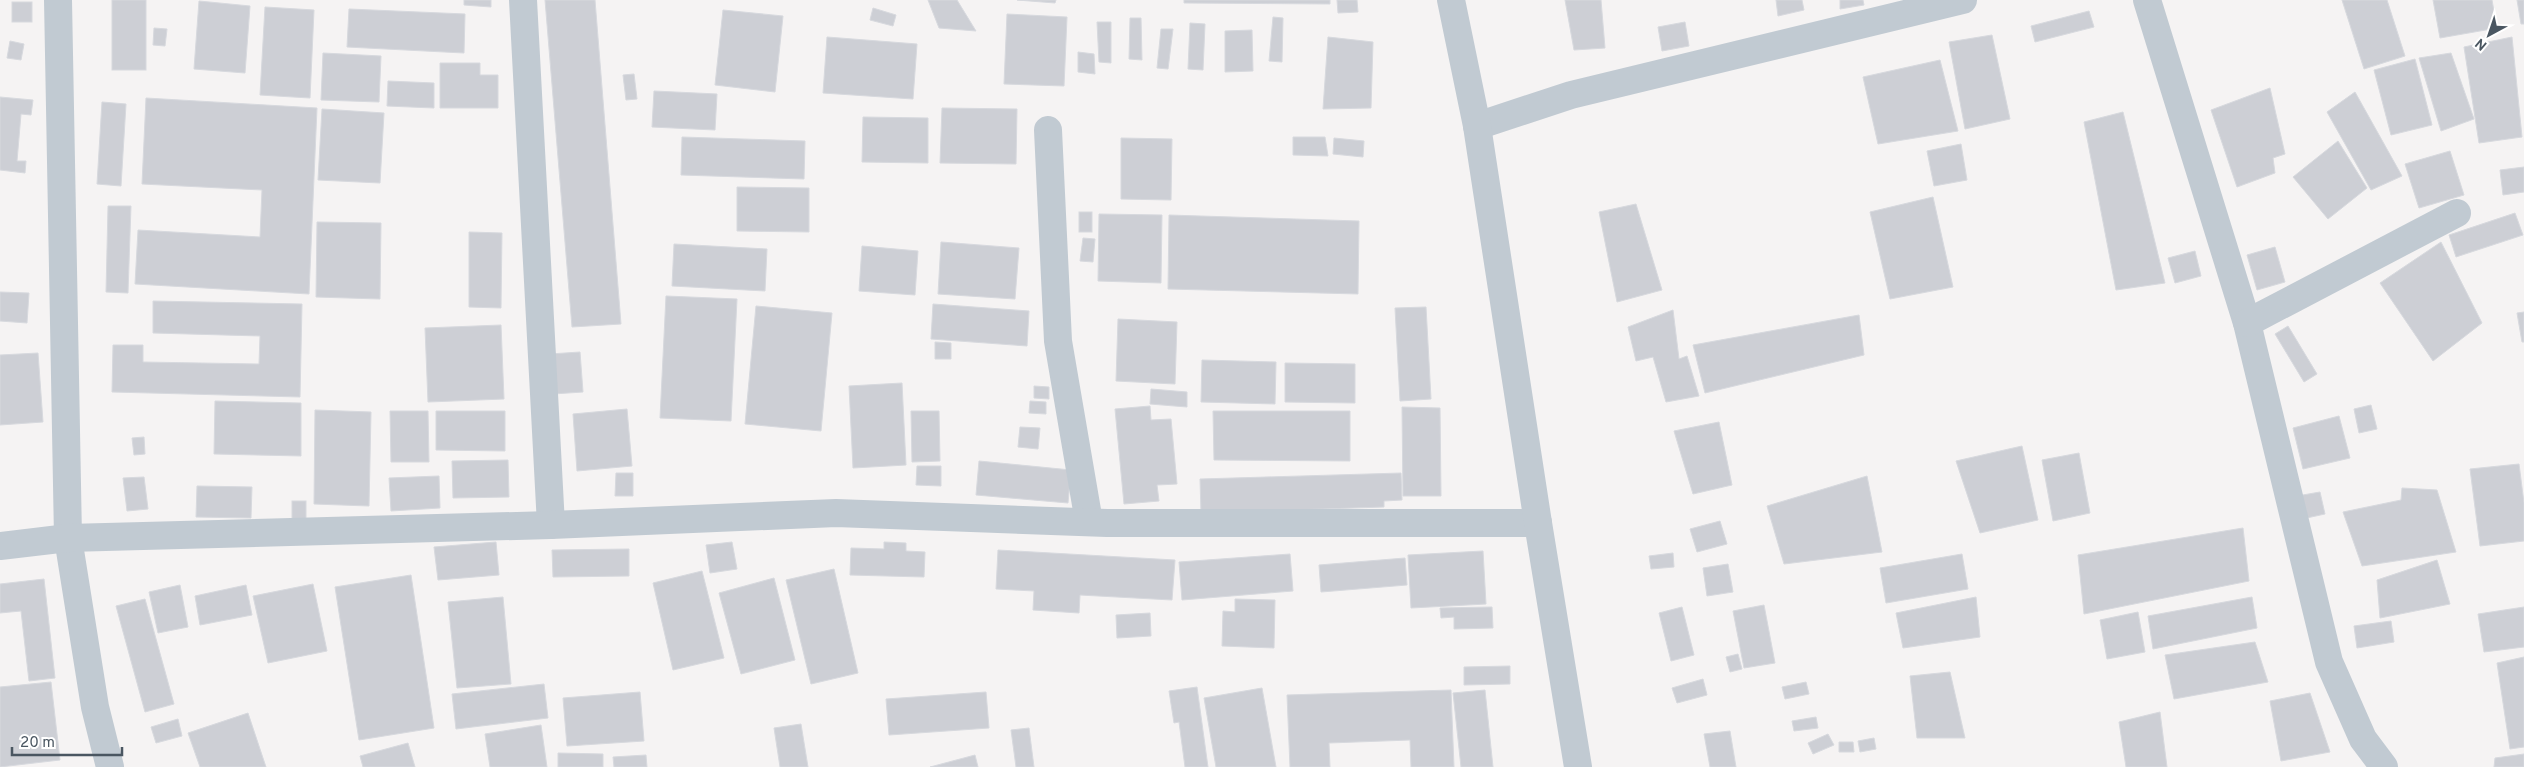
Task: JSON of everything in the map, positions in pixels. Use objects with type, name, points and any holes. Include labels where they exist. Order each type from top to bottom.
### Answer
[{"type":"street","points":[[58,0],[68,538],[95,707],[110,767]]},
{"type":"street","points":[[523,0],[552,525]]},
{"type":"street","points":[[1451,0],[1478,126],[1538,523],[1578,767]]},
{"type":"street","points":[[1478,126],[1571,95],[1963,0]]},
{"type":"street","points":[[2147,0],[2247,323],[2329,662],[2363,739],[2384,767]]},
{"type":"street","points":[[1048,130],[1058,341],[1089,522]]},
{"type":"street","points":[[2247,323],[2457,213]]},
{"type":"street","points":[[0,546],[68,538],[552,525],[836,513],[1089,522],[1538,523]]},
{"type":"building","points":[[112,0],[146,0],[146,70],[112,70]]},
{"type":"building","points":[[464,0],[491,0],[491,7],[464,5]]},
{"type":"building","points":[[545,0],[595,0],[621,324],[572,327]]},
{"type":"building","points":[[928,0],[957,0],[976,31],[939,28]]},
{"type":"building","points":[[1017,0],[1056,0],[1055,3]]},
{"type":"building","points":[[1184,0],[1330,0],[1330,4],[1184,3]]},
{"type":"building","points":[[1337,0],[1357,0],[1358,12],[1338,13]]},
{"type":"building","points":[[1565,0],[1601,0],[1605,48],[1574,50]]},
{"type":"building","points":[[1776,0],[1802,0],[1804,10],[1778,16]]},
{"type":"building","points":[[1840,0],[1863,0],[1864,5],[1840,9]]},
{"type":"building","points":[[2342,0],[2387,0],[2405,56],[2364,69]]},
{"type":"building","points":[[2433,0],[2492,0],[2497,28],[2440,38]]},
{"type":"building","points":[[2517,0],[2524,0],[2524,24],[2521,24]]},
{"type":"building","points":[[199,1],[250,6],[245,73],[194,69]]},
{"type":"building","points":[[12,2],[32,2],[32,22],[12,22]]},
{"type":"building","points":[[265,7],[314,10],[310,98],[260,95]]},
{"type":"building","points":[[873,8],[896,15],[893,26],[870,20]]},
{"type":"building","points":[[349,9],[465,14],[464,53],[347,47]]},
{"type":"building","points":[[723,10],[783,16],[775,92],[715,85]]},
{"type":"building","points":[[2089,11],[2094,27],[2035,42],[2031,26]]},
{"type":"building","points":[[1007,14],[1067,17],[1064,86],[1004,84]]},
{"type":"building","points":[[1273,17],[1283,18],[1282,62],[1269,61]]},
{"type":"building","points":[[1130,18],[1141,18],[1142,60],[1129,59]]},
{"type":"building","points":[[1097,22],[1111,22],[1111,63],[1099,62]]},
{"type":"building","points":[[1685,22],[1689,46],[1662,51],[1658,27]]},
{"type":"building","points":[[1190,23],[1205,24],[1203,70],[1188,69]]},
{"type":"building","points":[[154,28],[167,29],[165,46],[153,45]]},
{"type":"building","points":[[1161,29],[1173,29],[1168,69],[1157,68]]},
{"type":"building","points":[[1252,30],[1253,71],[1225,72],[1225,31]]},
{"type":"building","points":[[1992,35],[2010,119],[1965,129],[1949,42]]},
{"type":"building","points":[[827,37],[917,44],[913,99],[823,93]]},
{"type":"building","points":[[1328,37],[1373,42],[1371,108],[1323,109]]},
{"type":"building","points":[[2512,37],[2522,137],[2479,143],[2464,47]]},
{"type":"building","points":[[10,41],[24,44],[21,60],[7,58]]},
{"type":"building","points":[[1078,52],[1094,54],[1095,74],[1078,72]]},
{"type":"building","points":[[323,53],[381,56],[379,102],[321,100]]},
{"type":"building","points":[[2451,53],[2474,119],[2441,131],[2419,58]]},
{"type":"building","points":[[2415,59],[2432,125],[2391,135],[2374,70]]},
{"type":"building","points":[[1940,60],[1958,131],[1878,144],[1863,77]]},
{"type":"building","points":[[440,63],[480,63],[480,75],[498,75],[498,108],[440,108]]},
{"type":"building","points":[[634,74],[637,99],[626,100],[623,75]]},
{"type":"building","points":[[388,81],[434,83],[434,108],[387,106]]},
{"type":"building","points":[[2270,88],[2285,154],[2273,158],[2275,173],[2237,187],[2211,110]]},
{"type":"building","points":[[654,91],[717,94],[715,130],[652,127]]},
{"type":"building","points":[[2355,92],[2402,176],[2371,190],[2327,112]]},
{"type":"building","points":[[0,97],[33,100],[31,115],[21,114],[17,161],[26,161],[25,173],[0,170]]},
{"type":"building","points":[[146,98],[317,108],[309,294],[135,284],[138,230],[260,237],[262,190],[142,184]]},
{"type":"building","points":[[102,102],[126,104],[121,186],[97,184]]},
{"type":"building","points":[[942,108],[1017,109],[1016,164],[940,163]]},
{"type":"building","points":[[322,109],[384,113],[380,183],[318,180]]},
{"type":"building","points":[[2123,112],[2165,283],[2116,290],[2084,122]]},
{"type":"building","points":[[863,117],[928,118],[928,163],[862,162]]},
{"type":"building","points":[[682,137],[805,141],[804,179],[681,175]]},
{"type":"building","points":[[1293,137],[1325,137],[1328,156],[1293,155]]},
{"type":"building","points":[[1121,138],[1172,139],[1171,200],[1121,199]]},
{"type":"building","points":[[1334,138],[1364,141],[1363,157],[1333,154]]},
{"type":"building","points":[[2338,141],[2367,188],[2328,219],[2293,177]]},
{"type":"building","points":[[1961,144],[1967,180],[1934,186],[1927,151]]},
{"type":"building","points":[[2450,151],[2464,195],[2419,208],[2405,164]]},
{"type":"building","points":[[2524,167],[2524,192],[2503,195],[2500,170]]},
{"type":"building","points":[[737,187],[809,188],[809,232],[737,231]]},
{"type":"building","points":[[1933,197],[1953,287],[1890,299],[1870,212]]},
{"type":"building","points":[[1636,204],[1662,290],[1617,302],[1599,212]]},
{"type":"building","points":[[108,206],[131,206],[128,293],[106,292]]},
{"type":"building","points":[[1079,212],[1092,212],[1092,232],[1079,232]]},
{"type":"building","points":[[2515,213],[2523,235],[2456,257],[2449,235]]},
{"type":"building","points":[[1099,214],[1162,215],[1161,283],[1098,281]]},
{"type":"building","points":[[1169,215],[1359,221],[1358,294],[1168,289]]},
{"type":"building","points":[[317,222],[381,223],[380,299],[316,297]]},
{"type":"building","points":[[469,232],[502,233],[501,308],[469,307]]},
{"type":"building","points":[[1083,238],[1095,239],[1093,262],[1080,261]]},
{"type":"building","points":[[941,242],[1019,248],[1015,299],[938,294]]},
{"type":"building","points":[[2441,242],[2482,323],[2433,361],[2380,283]]},
{"type":"building","points":[[674,244],[767,249],[765,291],[672,286]]},
{"type":"building","points":[[862,246],[918,251],[915,295],[859,291]]},
{"type":"building","points":[[2275,247],[2285,282],[2257,290],[2247,255]]},
{"type":"building","points":[[2195,251],[2201,276],[2175,283],[2168,258]]},
{"type":"building","points":[[0,292],[29,293],[27,323],[0,321]]},
{"type":"building","points":[[666,296],[737,299],[731,421],[660,418]]},
{"type":"building","points":[[153,301],[302,304],[300,397],[112,392],[113,345],[143,345],[143,362],[259,364],[260,336],[153,333]]},
{"type":"building","points":[[933,304],[1029,311],[1027,346],[931,339]]},
{"type":"building","points":[[756,306],[832,313],[821,431],[745,424]]},
{"type":"building","points":[[1426,307],[1431,399],[1400,401],[1395,308]]},
{"type":"building","points":[[1673,310],[1679,359],[1687,356],[1699,396],[1666,402],[1653,357],[1636,361],[1628,327]]},
{"type":"building","points":[[2524,312],[2524,342],[2522,342],[2517,313]]},
{"type":"building","points":[[1859,315],[1864,355],[1705,393],[1693,345]]},
{"type":"building","points":[[1118,319],[1177,322],[1175,384],[1116,381]]},
{"type":"building","points":[[501,325],[504,399],[428,402],[425,328]]},
{"type":"building","points":[[2288,326],[2317,374],[2304,382],[2275,334]]},
{"type":"building","points":[[935,342],[951,343],[951,359],[935,359]]},
{"type":"building","points":[[580,352],[583,392],[553,394],[550,354]]},
{"type":"building","points":[[38,353],[43,422],[0,425],[0,355]]},
{"type":"building","points":[[1202,360],[1276,362],[1275,404],[1201,402]]},
{"type":"building","points":[[1285,363],[1355,364],[1355,403],[1285,402]]},
{"type":"building","points":[[902,383],[906,465],[853,468],[849,386]]},
{"type":"building","points":[[1034,386],[1049,387],[1049,399],[1034,398]]},
{"type":"building","points":[[1151,389],[1187,392],[1187,407],[1150,404]]},
{"type":"building","points":[[215,401],[301,403],[301,456],[214,454]]},
{"type":"building","points":[[1030,401],[1046,402],[1046,414],[1029,413]]},
{"type":"building","points":[[2371,405],[2377,429],[2359,433],[2354,409]]},
{"type":"building","points":[[1150,406],[1151,420],[1171,419],[1177,484],[1157,485],[1159,501],[1124,504],[1115,409]]},
{"type":"building","points":[[1402,407],[1440,408],[1441,496],[1403,496]]},
{"type":"building","points":[[627,409],[632,466],[577,471],[573,414]]},
{"type":"building","points":[[315,410],[371,412],[369,506],[314,504]]},
{"type":"building","points":[[390,411],[428,411],[429,462],[391,462]]},
{"type":"building","points":[[436,411],[505,411],[505,451],[436,450]]},
{"type":"building","points":[[911,411],[939,411],[940,461],[912,462]]},
{"type":"building","points":[[1213,411],[1350,411],[1350,461],[1214,460]]},
{"type":"building","points":[[2339,416],[2350,458],[2303,469],[2293,428]]},
{"type":"building","points":[[1719,422],[1732,485],[1693,494],[1674,431]]},
{"type":"building","points":[[1020,427],[1040,428],[1038,449],[1018,447]]},
{"type":"building","points":[[144,437],[145,454],[134,455],[132,438]]},
{"type":"building","points":[[2022,446],[2038,520],[1980,533],[1956,461]]},
{"type":"building","points":[[2079,453],[2090,513],[2053,521],[2042,460]]},
{"type":"building","points":[[508,460],[509,497],[453,498],[452,461]]},
{"type":"building","points":[[979,461],[1071,470],[1068,503],[976,495]]},
{"type":"building","points":[[2519,464],[2524,503],[2524,541],[2480,546],[2470,469]]},
{"type":"building","points":[[917,466],[941,466],[941,486],[916,485]]},
{"type":"building","points":[[616,473],[633,473],[633,496],[615,496]]},
{"type":"building","points":[[1401,473],[1402,500],[1384,501],[1384,507],[1201,513],[1200,479]]},
{"type":"building","points":[[439,476],[440,508],[391,511],[389,478]]},
{"type":"building","points":[[1867,476],[1882,552],[1784,564],[1767,506]]},
{"type":"building","points":[[144,477],[148,509],[127,511],[123,478]]},
{"type":"building","points":[[197,486],[252,487],[251,518],[196,517]]},
{"type":"building","points":[[2402,488],[2437,490],[2456,552],[2362,566],[2343,512],[2401,500]]},
{"type":"building","points":[[2320,492],[2325,514],[2302,519],[2297,496]]},
{"type":"building","points":[[292,501],[306,501],[306,519],[292,519]]},
{"type":"building","points":[[1720,521],[1727,544],[1697,552],[1690,529]]},
{"type":"building","points":[[2243,528],[2249,581],[2084,614],[2078,555]]},
{"type":"building","points":[[496,542],[499,575],[438,580],[434,547]]},
{"type":"building","points":[[732,542],[737,569],[710,573],[706,545]]},
{"type":"building","points":[[884,542],[906,543],[906,551],[925,552],[924,577],[850,575],[851,548],[884,549]]},
{"type":"building","points":[[629,549],[629,576],[553,577],[552,550]]},
{"type":"building","points":[[998,550],[1175,560],[1172,600],[1080,595],[1079,613],[1033,610],[1034,591],[996,589]]},
{"type":"building","points":[[1483,551],[1486,604],[1411,608],[1408,555]]},
{"type":"building","points":[[1673,553],[1674,567],[1651,569],[1649,556]]},
{"type":"building","points":[[1290,554],[1293,591],[1182,600],[1179,562]]},
{"type":"building","points":[[1962,554],[1968,589],[1886,603],[1880,568]]},
{"type":"building","points":[[1405,558],[1407,585],[1321,592],[1319,565]]},
{"type":"building","points":[[2437,560],[2450,604],[2380,618],[2377,580]]},
{"type":"building","points":[[1728,564],[1733,592],[1707,596],[1703,568]]},
{"type":"building","points":[[834,569],[858,673],[811,684],[786,580]]},
{"type":"building","points":[[702,571],[724,658],[673,670],[653,583]]},
{"type":"building","points":[[411,575],[434,728],[359,740],[335,587]]},
{"type":"building","points":[[774,578],[795,660],[741,674],[719,593]]},
{"type":"building","points":[[44,579],[55,678],[29,681],[21,611],[0,613],[0,584]]},
{"type":"building","points":[[313,584],[327,651],[268,663],[253,596]]},
{"type":"building","points":[[180,585],[188,627],[158,633],[149,592]]},
{"type":"building","points":[[246,585],[252,615],[200,625],[195,596]]},
{"type":"building","points":[[503,597],[511,684],[457,688],[448,602]]},
{"type":"building","points":[[1976,597],[1980,637],[1903,648],[1896,613]]},
{"type":"building","points":[[2252,597],[2257,628],[2153,649],[2148,616]]},
{"type":"building","points":[[145,599],[174,704],[145,712],[116,606]]},
{"type":"building","points":[[1235,599],[1275,600],[1274,648],[1222,646],[1223,611],[1235,612]]},
{"type":"building","points":[[1764,605],[1775,663],[1744,668],[1733,611]]},
{"type":"building","points":[[1492,607],[1493,628],[1454,629],[1454,617],[1441,618],[1440,608]]},
{"type":"building","points":[[1682,607],[1694,655],[1671,661],[1659,613]]},
{"type":"building","points":[[2524,607],[2524,647],[2484,652],[2478,614]]},
{"type":"building","points":[[2138,612],[2145,652],[2107,659],[2100,620]]},
{"type":"building","points":[[1150,613],[1151,636],[1117,638],[1116,615]]},
{"type":"building","points":[[2391,621],[2394,642],[2357,648],[2354,626]]},
{"type":"building","points":[[2255,642],[2268,682],[2174,699],[2165,655]]},
{"type":"building","points":[[1738,654],[1742,669],[1730,672],[1726,657]]},
{"type":"building","points":[[2524,657],[2524,747],[2510,749],[2497,663]]},
{"type":"building","points":[[1510,666],[1510,684],[1464,685],[1464,667]]},
{"type":"building","points":[[1950,672],[1965,738],[1917,738],[1910,676]]},
{"type":"building","points":[[1703,679],[1707,695],[1677,703],[1672,688]]},
{"type":"building","points":[[51,682],[60,760],[0,767],[0,687]]},
{"type":"building","points":[[1806,682],[1809,694],[1785,699],[1782,687]]},
{"type":"building","points":[[544,684],[548,718],[456,729],[452,694]]},
{"type":"building","points":[[1197,687],[1208,767],[1185,767],[1179,722],[1174,723],[1169,691]]},
{"type":"building","points":[[1262,688],[1276,767],[1216,767],[1204,698]]},
{"type":"building","points":[[1451,690],[1454,767],[1411,767],[1410,740],[1329,743],[1330,767],[1290,767],[1287,695]]},
{"type":"building","points":[[1485,690],[1493,767],[1461,767],[1453,693]]},
{"type":"building","points":[[640,692],[644,741],[567,746],[563,698]]},
{"type":"building","points":[[986,692],[989,728],[889,735],[886,699]]},
{"type":"building","points":[[2310,693],[2330,752],[2281,761],[2270,701]]},
{"type":"building","points":[[2160,712],[2167,767],[2126,767],[2119,722]]},
{"type":"building","points":[[248,713],[266,767],[200,767],[188,733]]},
{"type":"building","points":[[1816,717],[1818,728],[1794,731],[1792,721]]},
{"type":"building","points":[[178,719],[182,736],[156,743],[151,727]]},
{"type":"building","points":[[801,724],[808,767],[780,767],[774,728]]},
{"type":"building","points":[[541,725],[547,767],[490,767],[485,734]]},
{"type":"building","points":[[1029,728],[1034,767],[1016,767],[1011,730]]},
{"type":"building","points":[[1730,731],[1736,767],[1710,767],[1704,734]]},
{"type":"building","points":[[1828,734],[1834,745],[1813,754],[1808,743]]},
{"type":"building","points":[[1874,738],[1876,749],[1860,752],[1858,741]]},
{"type":"building","points":[[1839,742],[1853,742],[1854,752],[1839,752]]},
{"type":"building","points":[[408,743],[415,767],[363,767],[360,756]]},
{"type":"building","points":[[558,753],[603,754],[603,767],[558,767]]},
{"type":"building","points":[[2524,754],[2524,767],[2494,767],[2495,758]]},
{"type":"building","points":[[646,755],[647,767],[614,767],[613,757]]},
{"type":"building","points":[[975,755],[978,767],[930,767]]}]
